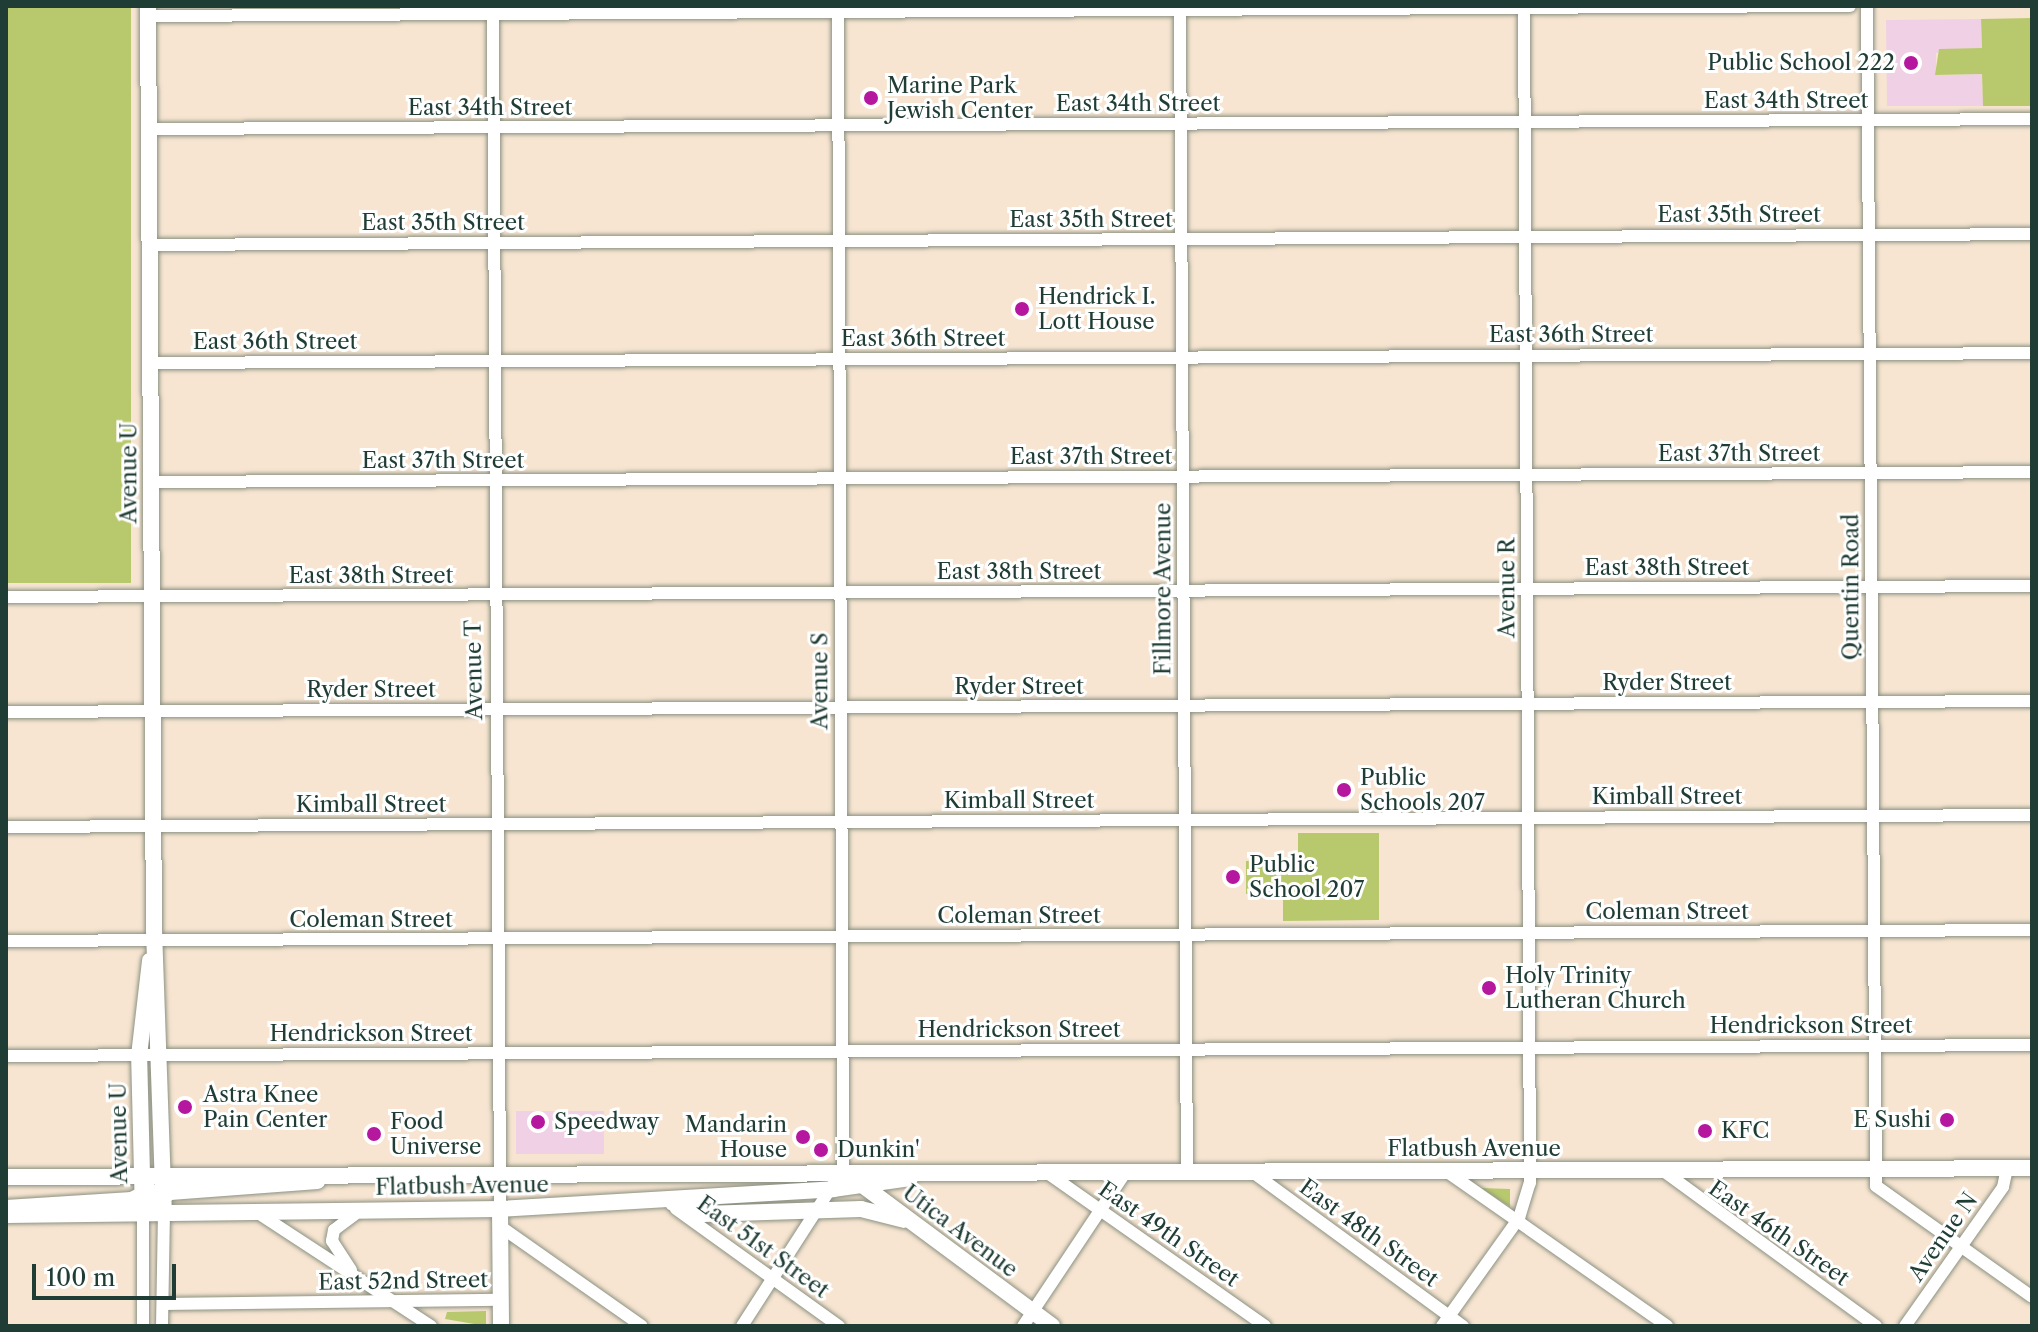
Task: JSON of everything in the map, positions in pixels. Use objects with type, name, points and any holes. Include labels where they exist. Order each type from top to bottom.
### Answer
[{"type":"main road","name":"Avenue U","points":[[148,11],[154,940],[162,1056],[164,1214]]},
{"type":"main road","name":"Avenue U","points":[[143,1215],[139,1056],[154,940]]},
{"type":"main road","name":"Flatbush Avenue","points":[[6,1177],[501,1175],[843,1169],[916,1176],[1251,1171],[2032,1168]]},
{"type":"main road","name":"Utica Avenue","points":[[843,1169],[1028,1319],[1052,1326]]},
{"type":"main road","points":[[143,1215],[163,1196],[305,1186],[338,1174]]},
{"type":"main road","name":"Flatbush Avenue","points":[[6,1215],[500,1209],[865,1187],[916,1176]]},
{"type":"main road","points":[[6,1208],[143,1196],[162,1178]]},
{"type":"main road","points":[[663,1200],[703,1214],[861,1209],[904,1220]]},
{"type":"main road","name":"Avenue T","points":[[500,1209],[501,1326]]},
{"type":"street","points":[[148,11],[493,14],[838,9],[1850,6]]},
{"type":"street","name":"Quentin Road","points":[[1867,6],[1874,1168]]},
{"type":"street","name":"Avenue R","points":[[1517,1221],[1530,1171],[1524,7]]},
{"type":"street","name":"Fillmore Avenue","points":[[1180,8],[1187,1173]]},
{"type":"street","name":"Avenue S","points":[[742,1326],[822,1209],[843,1169],[837,360],[838,9]]},
{"type":"street","name":"Avenue T","points":[[493,14],[500,1209]]},
{"type":"street","name":"East 34th Street","points":[[149,129],[2032,119]]},
{"type":"street","name":"East 35th Street","points":[[149,245],[2032,234]]},
{"type":"street","name":"East 36th Street","points":[[150,363],[2032,353]]},
{"type":"street","name":"East 37th Street","points":[[151,482],[2032,472]]},
{"type":"street","name":"East 38th Street","points":[[6,597],[2032,586]]},
{"type":"street","name":"Ryder Street","points":[[6,712],[2032,701]]},
{"type":"street","name":"Kimball Street","points":[[6,827],[2032,815]]},
{"type":"street","name":"Coleman Street","points":[[6,941],[2032,930]]},
{"type":"street","name":"Hendrickson Street","points":[[6,1056],[2032,1045]]},
{"type":"street","points":[[1874,1168],[1876,1186],[2032,1297]]},
{"type":"street","name":"Avenue N","points":[[1905,1326],[2003,1187],[2007,1168]]},
{"type":"street","name":"East 46th Street","points":[[1662,1170],[1876,1326]]},
{"type":"street","name":"East 48th Street","points":[[1251,1171],[1446,1321],[1463,1326]]},
{"type":"street","points":[[1446,1171],[1667,1326]]},
{"type":"street","points":[[1028,1319],[1103,1212],[1125,1173]]},
{"type":"street","name":"East 49th Street","points":[[1049,1174],[1265,1326]]},
{"type":"street","name":"East 51st Street","points":[[663,1200],[839,1326]]},
{"type":"street","points":[[355,1276],[332,1241],[334,1230],[366,1211]]},
{"type":"street","points":[[258,1213],[431,1326]]},
{"type":"street","name":"Avenue U","points":[[162,1326],[164,1214]]},
{"type":"street","name":"Avenue U","points":[[143,1215],[143,1326]]},
{"type":"street","points":[[1446,1321],[1517,1221]]},
{"type":"street","points":[[501,1227],[642,1326]]},
{"type":"street","name":"East 52nd Street","points":[[163,1304],[501,1300]]},
{"type":"shaded area","name":"Public School 222","points":[[1981,19],[1982,49],[1936,53],[1936,75],[1982,74],[1983,106],[1887,106],[1886,20]]},
{"type":"shaded area","points":[[516,1111],[604,1111],[604,1154],[516,1154]]},
{"type":"green space","points":[[6,6],[131,6],[131,583],[6,583]]},
{"type":"green space","points":[[2032,18],[2032,106],[1983,106],[1982,74],[1935,75],[1939,49],[1982,48],[1981,19]]},
{"type":"green space","points":[[1298,833],[1379,833],[1379,920],[1283,921],[1283,894],[1246,894],[1246,861],[1298,860]]},
{"type":"green space","points":[[1481,1188],[1510,1189],[1510,1207]]},
{"type":"green space","points":[[486,1311],[486,1326],[445,1319],[447,1312]]},
{"type":"place","name":"Public School 222","points":[[1911,63]]},
{"type":"place","name":"Marine Park Jewish Center","points":[[871,98]]},
{"type":"place","name":"Hendrick I. Lott House","points":[[1022,309]]},
{"type":"place","name":"Public Schools 207","points":[[1344,790]]},
{"type":"place","name":"Public School 207","points":[[1233,877]]},
{"type":"place","name":"Holy Trinity Lutheran Church","points":[[1489,988]]},
{"type":"place","name":"Astra Knee Pain Center","points":[[185,1107]]},
{"type":"place","name":"E Sushi","points":[[1947,1120]]},
{"type":"place","name":"Speedway","points":[[538,1122]]},
{"type":"place","name":"KFC","points":[[1705,1131]]},
{"type":"place","name":"Food Universe","points":[[374,1134]]},
{"type":"place","name":"Mandarin House","points":[[803,1137]]},
{"type":"place","name":"Dunkin'","points":[[821,1150]]}]
